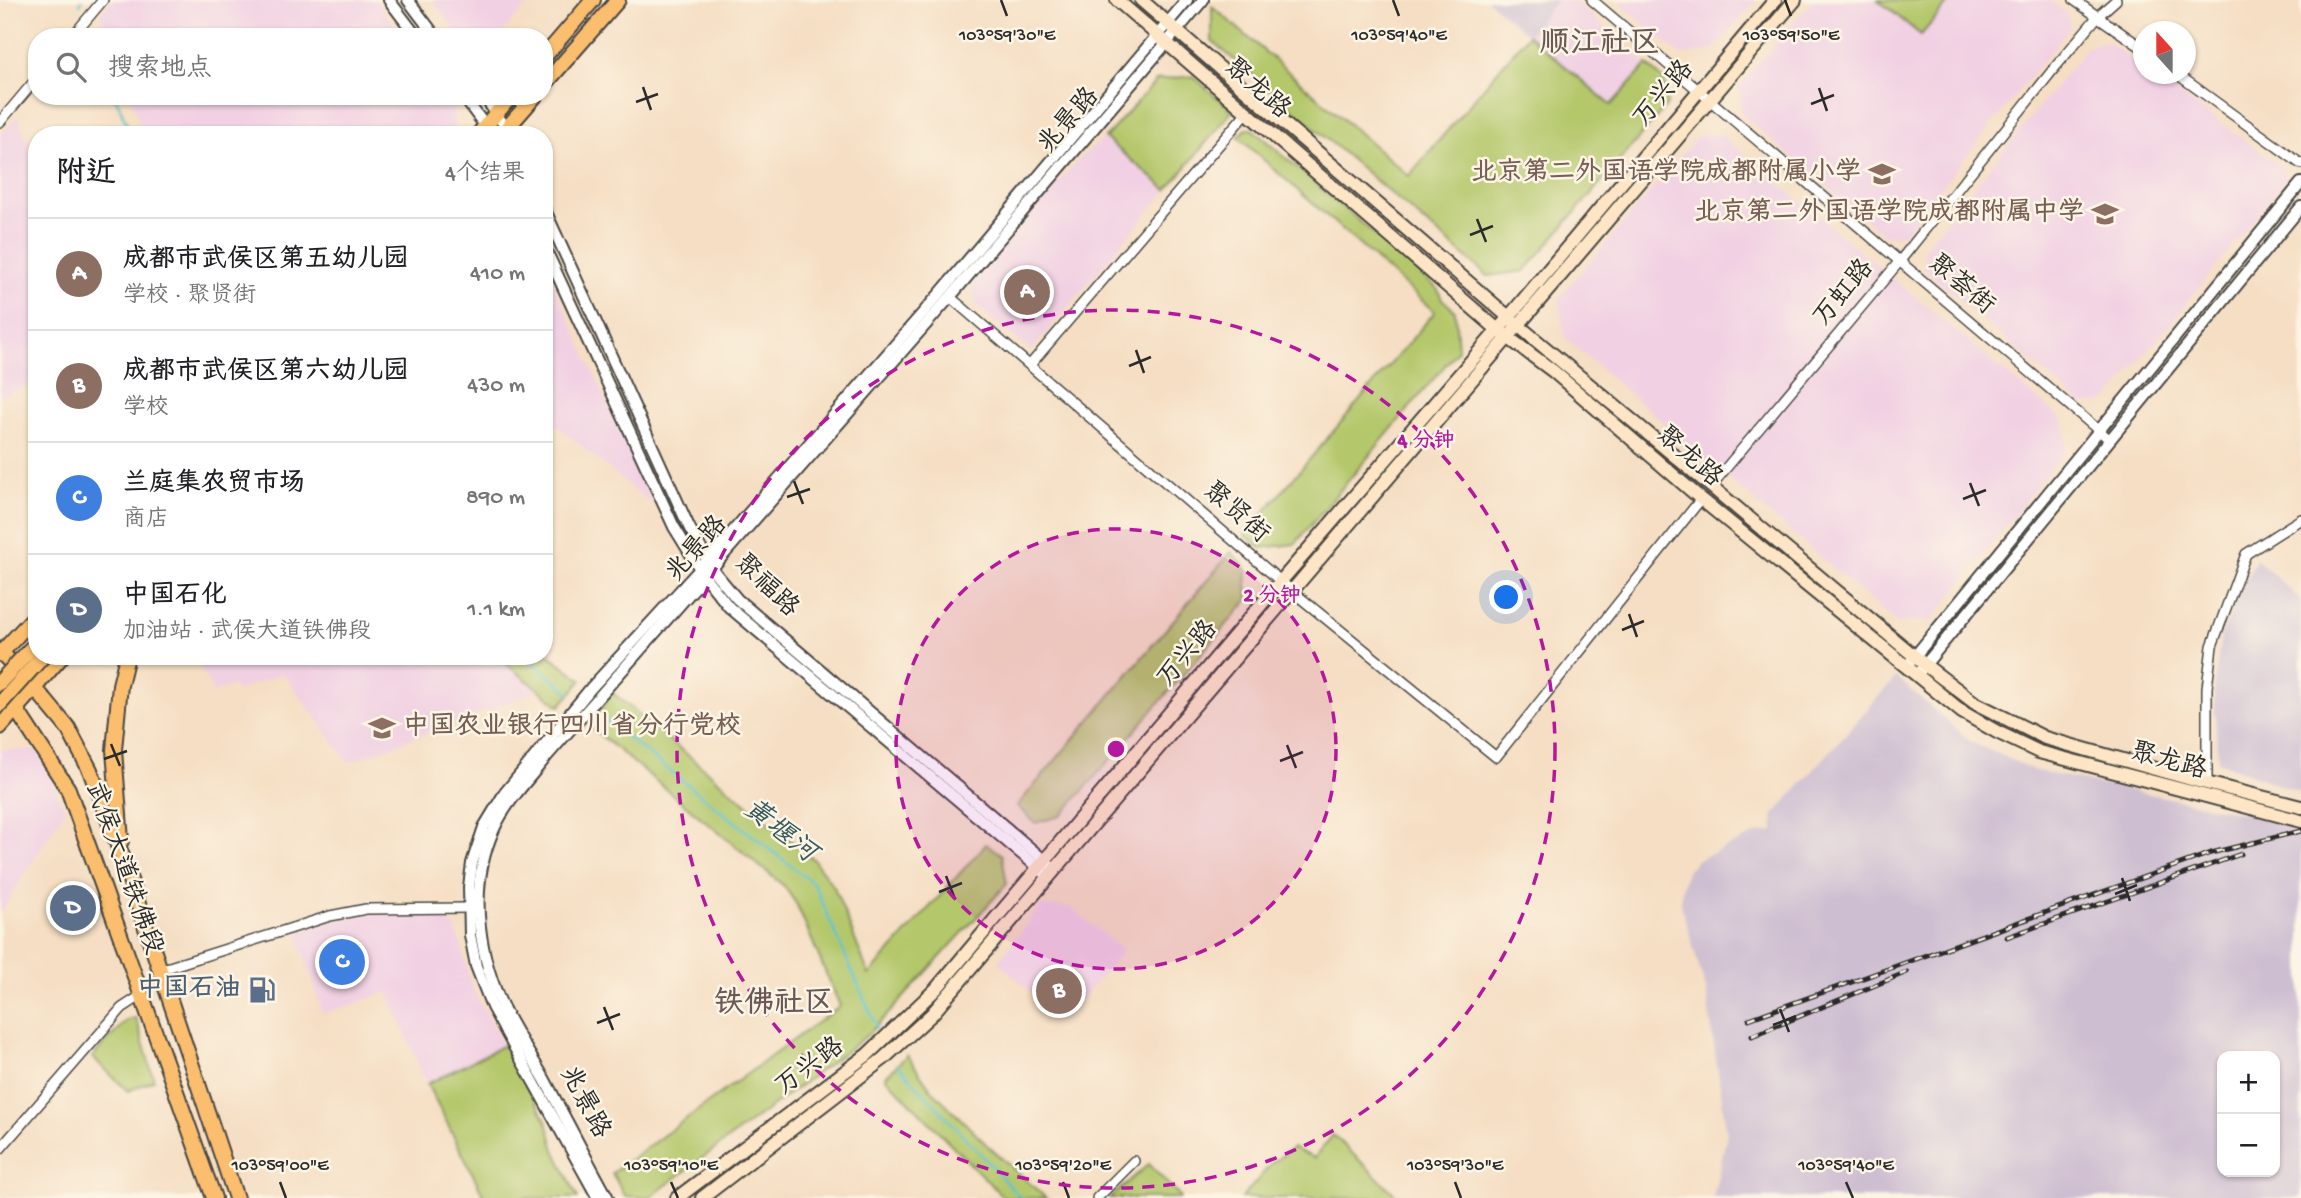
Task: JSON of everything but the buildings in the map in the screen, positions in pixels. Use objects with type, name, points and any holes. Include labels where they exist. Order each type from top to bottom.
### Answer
[{"type":"main road","points":[[553,46],[593,0]]},
{"type":"main road","points":[[553,75],[618,0]]},
{"type":"main road","name":"聚龙路","points":[[1117,0],[1504,334],[1553,371],[1701,499],[1962,712],[2039,752],[2301,821]]},
{"type":"main road","name":"聚龙路","points":[[1141,0],[1519,326],[1920,661],[1975,703],[2045,738],[2301,807]]},
{"type":"main road","name":"万兴路","points":[[677,1198],[867,1055],[936,989],[1281,581],[1504,334],[1509,316],[1775,0]]},
{"type":"main road","points":[[702,1198],[906,1039],[932,1014],[1292,591],[1504,334],[1519,326],[1795,0]]},
{"type":"main road","points":[[562,36],[578,46]]},
{"type":"main road","points":[[489,126],[504,105]]},
{"type":"main road","points":[[512,126],[528,105]]},
{"type":"main road","points":[[1,652],[28,624]]},
{"type":"main road","name":"武侯大道铁佛段","points":[[1,652],[68,728],[90,770],[122,856],[236,1198]]},
{"type":"main road","points":[[0,682],[28,652]]},
{"type":"main road","points":[[0,704],[35,665]]},
{"type":"main road","points":[[0,727],[54,665]]},
{"type":"main road","points":[[122,856],[114,750],[120,685],[125,665]]},
{"type":"main road","name":"武侯大道铁佛段","points":[[0,690],[16,709],[68,789],[214,1198]]},
{"type":"street","points":[[80,28],[103,0]]},
{"type":"street","points":[[389,0],[410,28]]},
{"type":"street","points":[[408,0],[429,28]]},
{"type":"street","name":"兆景路","points":[[598,1198],[492,1007],[476,966],[470,935],[472,863],[484,827],[503,794],[591,688],[706,569],[950,297],[1163,40],[1187,0]]},
{"type":"street","name":"兆景路","points":[[1172,27],[1203,0]]},
{"type":"street","name":"聚荟街","points":[[1592,0],[2110,440]]},
{"type":"street","points":[[2074,0],[2133,41]]},
{"type":"street","name":"万虹路","points":[[1711,486],[1899,262],[2098,16],[2116,0]]},
{"type":"street","name":"兆景路","points":[[608,1198],[501,1002],[484,956],[480,934],[479,887],[494,830],[508,804],[547,756],[942,291],[1163,40]]},
{"type":"street","points":[[2191,84],[2301,164]]},
{"type":"street","points":[[0,122],[28,89]]},
{"type":"street","points":[[468,105],[481,126]]},
{"type":"street","points":[[491,105],[504,126]]},
{"type":"street","points":[[1030,365],[1247,112]]},
{"type":"street","points":[[1920,661],[2098,431],[2301,183]]},
{"type":"street","points":[[1911,672],[2110,440],[2301,206]]},
{"type":"street","name":"聚福路","points":[[553,228],[706,569],[1052,874]]},
{"type":"street","points":[[553,266],[663,505],[706,569]]},
{"type":"street","name":"聚贤街","points":[[950,297],[1292,591],[1496,757],[1701,499]]},
{"type":"street","points":[[2207,783],[2207,688],[2212,646],[2246,554],[2301,519]]},
{"type":"street","points":[[160,970],[330,916],[366,909],[470,908]]},
{"type":"street","points":[[0,1149],[122,1009],[142,995]]},
{"type":"street","points":[[1097,1198],[1133,1161]]},
{"type":"shaded area","points":[[112,0],[376,0],[396,28],[105,28],[100,14]]},
{"type":"shaded area","points":[[432,0],[531,0],[507,28],[453,28]]},
{"type":"shaded area","points":[[1487,0],[1557,0],[1528,35]]},
{"type":"shaded area","points":[[1557,0],[1573,0],[1647,65],[1611,105],[1528,35]]},
{"type":"shaded area","points":[[1624,0],[1756,0],[1712,51],[1681,55],[1621,5]]},
{"type":"shaded area","name":"北京第二外国语学院成都附属小学","points":[[1813,0],[1878,0],[1921,35],[1951,0],[2048,0],[2067,13],[2070,27],[1904,234],[1885,236],[1741,114],[1740,86]]},
{"type":"shaded area","name":"北京第二外国语学院成都附属中学","points":[[2107,42],[2133,61],[2133,84],[2166,84],[2282,167],[2287,179],[2107,401],[2082,405],[1924,269],[1924,248],[2088,47]]},
{"type":"shaded area","points":[[133,105],[452,105],[455,126],[141,126]]},
{"type":"shaded area","points":[[17,116],[28,143],[28,386],[0,397],[0,135]]},
{"type":"shaded area","points":[[1699,135],[1721,135],[2065,422],[2065,450],[1932,620],[1897,623],[1565,338],[1559,298]]},
{"type":"shaded area","points":[[1105,138],[1167,190],[1031,351],[974,303],[973,281],[1081,157]]},
{"type":"shaded area","points":[[553,283],[654,506],[553,422]]},
{"type":"shaded area","points":[[2256,559],[2301,600],[2301,793],[2218,762],[2214,692],[2221,634]]},
{"type":"shaded area","name":"中国农业银行四川省分行党校","points":[[199,665],[507,665],[539,690],[349,763],[283,673],[237,691],[233,685],[214,693]]},
{"type":"shaded area","points":[[1896,677],[1971,742],[2036,771],[2301,825],[2301,1198],[1713,1198],[1727,1134],[1706,990],[1680,902],[1688,870],[1697,860],[1759,833],[1774,831],[1773,816]]},
{"type":"shaded area","points":[[0,750],[36,750],[65,810],[0,913]]},
{"type":"shaded area","points":[[1040,906],[1070,907],[1123,951],[1063,1021],[998,962]]},
{"type":"shaded area","points":[[359,915],[440,915],[456,929],[473,990],[504,1045],[455,1073],[427,1084],[388,992],[323,1014],[297,933],[330,921]]},
{"type":"green space","points":[[1878,0],[1951,0],[1921,35]]},
{"type":"green space","points":[[1212,6],[1409,176],[1528,35],[1611,105],[1647,65],[1664,80],[1667,105],[1525,271],[1488,276],[1212,41]]},
{"type":"green space","points":[[1193,76],[1232,111],[1167,190],[1105,138],[1157,80]]},
{"type":"green space","points":[[1251,128],[1437,288],[1442,299],[1455,311],[1458,350],[1295,544],[1261,548],[1245,535],[1435,312],[1238,137]]},
{"type":"green space","points":[[1231,552],[1246,567],[1248,600],[1061,816],[1035,823],[1017,806]]},
{"type":"green space","points":[[553,658],[582,680],[560,706],[508,665],[553,665]]},
{"type":"green space","points":[[613,693],[813,859],[834,887],[869,975],[986,844],[1002,855],[1007,884],[865,1037],[649,1198],[625,1196],[612,1173],[840,1006],[797,905],[784,886],[588,725]]},
{"type":"green space","points":[[136,1018],[154,1080],[128,1091],[92,1057],[127,1020]]},
{"type":"green space","points":[[504,1045],[547,1122],[555,1150],[578,1198],[485,1198],[427,1084]]},
{"type":"green space","points":[[907,1055],[930,1088],[988,1146],[1046,1198],[1004,1198],[885,1077]]},
{"type":"green space","points":[[1333,1135],[1399,1198],[1242,1198],[1272,1163],[1293,1148],[1314,1158]]},
{"type":"green space","points":[[1149,1164],[1181,1198],[1110,1198]]},
{"type":"waterway","name":"黄堰河","points":[[80,4],[82,0]]},
{"type":"waterway","name":"黄堰河","points":[[119,105],[128,126]]},
{"type":"waterway","name":"黄堰河","points":[[535,665],[570,693]]},
{"type":"waterway","name":"黄堰河","points":[[596,713],[814,884],[877,1028]]},
{"type":"waterway","name":"黄堰河","points":[[898,1065],[1021,1198]]},
{"type":"railway","points":[[1749,1019],[2211,853],[2301,831]]},
{"type":"railway","points":[[2007,937],[2241,854]]},
{"type":"railway","points":[[1752,1036],[1907,972]]},
{"type":"place","name":"北京第二外国语学院成都附属小学","points":[[1882,174]]},
{"type":"place","name":"北京第二外国语学院成都附属中学","points":[[2105,214]]},
{"type":"place","name":"成都市武侯区第五幼儿园","points":[[1027,292]]},
{"type":"place","name":"中国农业银行四川省分行党校","points":[[382,728]]},
{"type":"place","name":"中国石化","points":[[73,908]]},
{"type":"place","name":"兰庭集农贸市场","points":[[342,962]]},
{"type":"place","name":"中国石油","points":[[262,990]]},
{"type":"place","name":"成都市武侯区第六幼儿园","points":[[1059,991]]},
{"type":"district","name":"顺江社区","points":[[1600,45]]},
{"type":"district","name":"铁佛社区","points":[[774,1005]]}]
